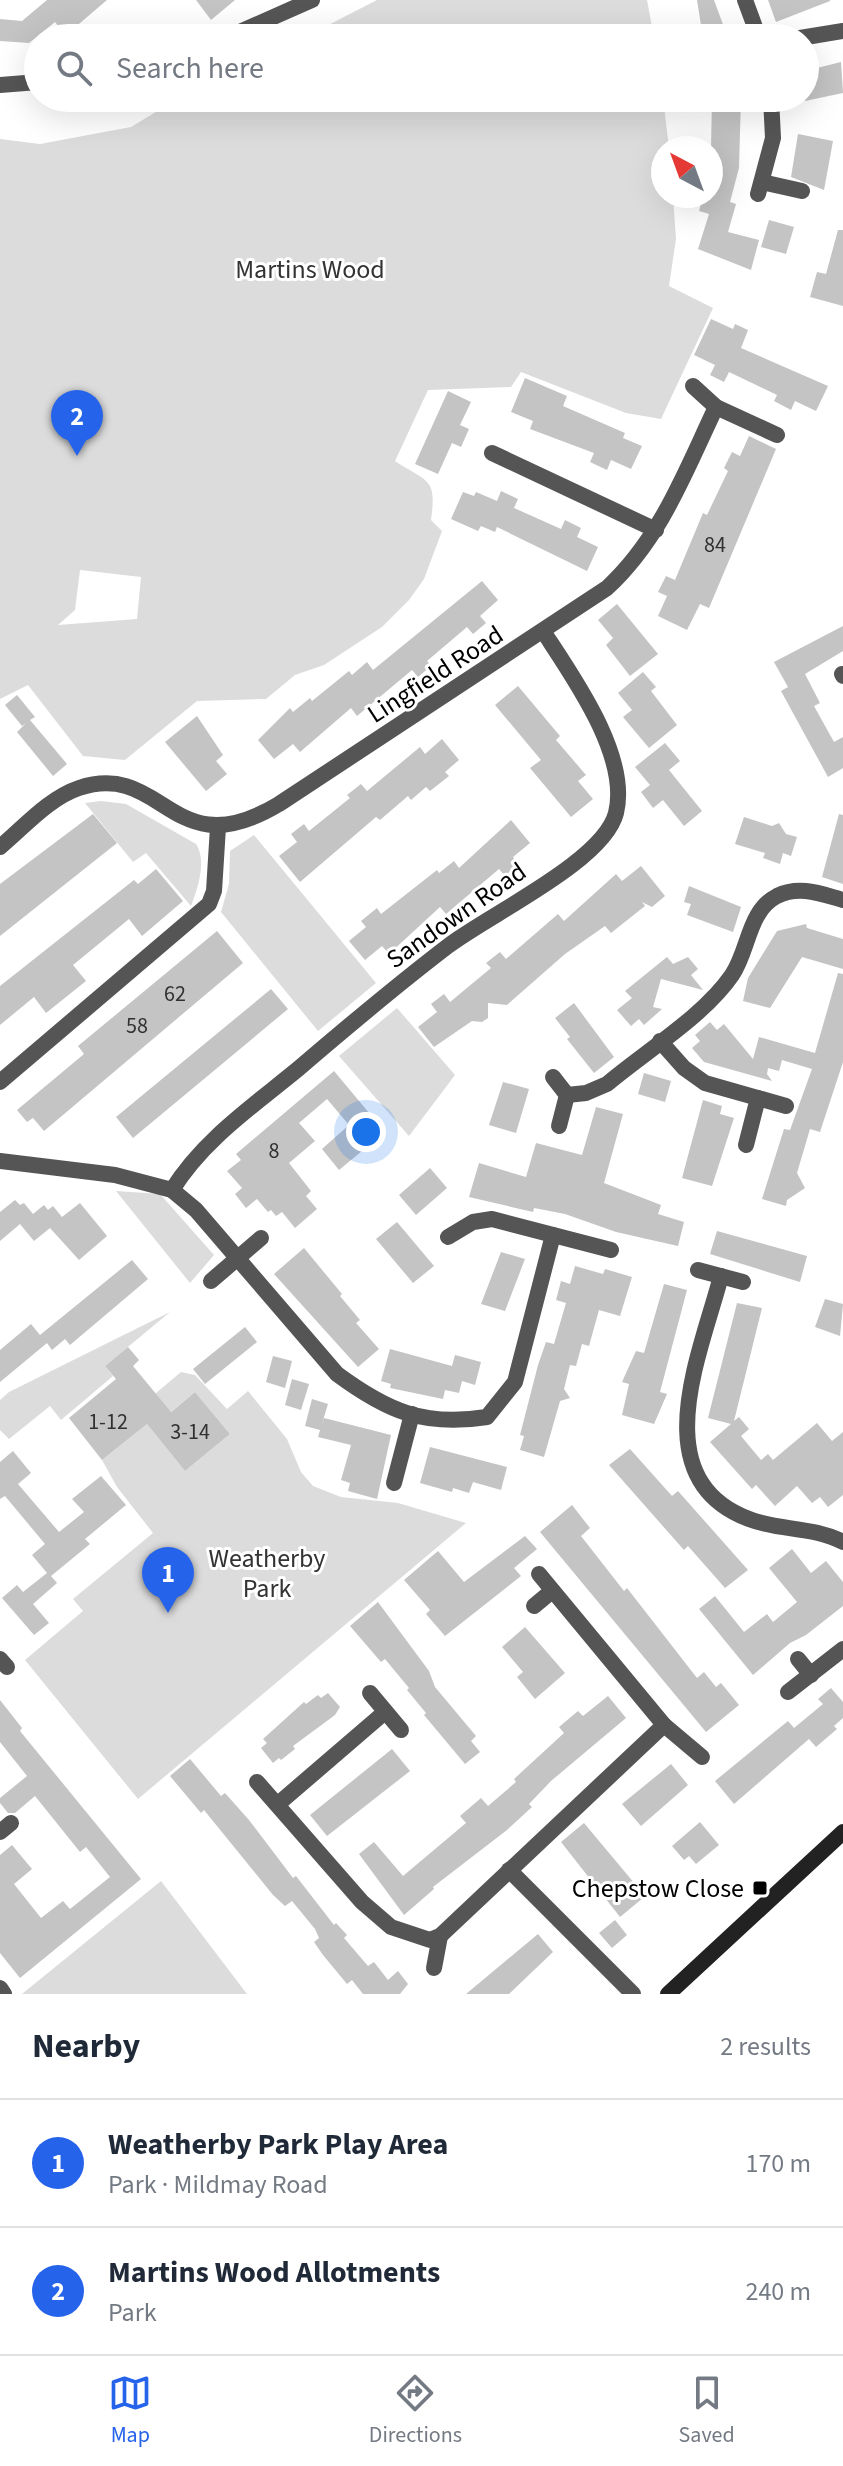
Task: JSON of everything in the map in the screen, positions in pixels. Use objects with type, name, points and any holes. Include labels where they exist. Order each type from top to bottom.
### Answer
[{"type":"main road","points":[[668,1994],[843,1832]]},
{"type":"street","points":[[258,24],[312,0]]},
{"type":"street","points":[[745,0],[754,24]]},
{"type":"street","points":[[819,35],[843,31]]},
{"type":"street","points":[[0,85],[24,83]]},
{"type":"street","points":[[772,112],[773,138],[760,188],[802,191]]},
{"type":"street","points":[[693,386],[716,407],[777,435]]},
{"type":"street","name":"Lingfield Road","points":[[218,827],[247,822],[279,804],[607,588],[626,570],[656,530],[716,407]]},
{"type":"street","points":[[492,453],[656,530]]},
{"type":"street","name":"Sandown Road","points":[[172,1190],[210,1141],[403,981],[485,920],[586,856],[604,839],[618,801],[615,767],[588,706],[543,631]]},
{"type":"street","points":[[0,847],[63,795],[102,784],[142,791],[182,818],[218,827],[214,891],[209,904],[0,1082]]},
{"type":"street","points":[[567,1095],[598,1089],[660,1041],[731,977],[740,962],[756,917],[776,897],[805,890],[843,900]]},
{"type":"street","points":[[660,1041],[695,1077],[786,1106]]},
{"type":"street","points":[[553,1077],[567,1095]]},
{"type":"street","points":[[559,1126],[567,1095]]},
{"type":"street","points":[[746,1145],[758,1098]]},
{"type":"street","points":[[0,1161],[115,1175],[172,1190],[196,1210],[337,1374],[365,1394],[412,1414],[451,1423],[487,1417],[500,1406],[515,1382],[553,1235]]},
{"type":"street","points":[[448,1237],[473,1222],[492,1219],[611,1250]]},
{"type":"street","points":[[211,1281],[261,1238]]},
{"type":"street","points":[[698,1270],[743,1282]]},
{"type":"street","points":[[721,1276],[684,1421],[692,1462],[707,1488],[738,1515],[752,1521],[818,1531],[842,1539]]},
{"type":"street","points":[[394,1483],[412,1414]]},
{"type":"street","points":[[539,1574],[664,1725],[702,1757]]},
{"type":"street","points":[[534,1606],[552,1591]]},
{"type":"street","points":[[788,1692],[843,1649]]},
{"type":"street","points":[[798,1659],[811,1675]]},
{"type":"street","points":[[370,1693],[401,1730]]},
{"type":"street","points":[[278,1804],[385,1712]]},
{"type":"street","points":[[257,1782],[362,1902],[391,1927],[430,1940],[440,1936],[664,1725]]},
{"type":"street","points":[[509,1870],[633,1994]]},
{"type":"street","points":[[434,1968],[440,1936]]},
{"type":"street","points":[[0,1988],[4,1994]]},
{"type":"green space","points":[[377,0],[647,0],[651,24],[330,24]]},
{"type":"green space","name":"Martins Wood","points":[[156,112],[665,112],[668,136],[651,136],[651,208],[674,208],[676,239],[669,286],[713,308],[661,419],[626,413],[521,372],[511,387],[428,390],[395,461],[428,483],[433,496],[431,520],[442,531],[424,579],[409,600],[382,627],[324,665],[295,675],[266,699],[197,701],[125,760],[83,756],[28,685],[0,699],[0,139],[40,144],[131,127]],"holes":[[[80,570],[141,577],[137,619],[58,625],[75,610]]]},
{"type":"green space","points":[[85,803],[126,804],[196,844],[201,866],[191,906],[146,853],[133,862]]},
{"type":"green space","points":[[254,835],[376,983],[318,1031],[221,912],[229,884],[230,851]]},
{"type":"green space","points":[[397,1008],[455,1075],[409,1136],[339,1056]]},
{"type":"green space","points":[[116,1191],[160,1194],[214,1255],[190,1283]]},
{"type":"green space","points":[[170,1312],[105,1366],[113,1376],[61,1420],[50,1406],[9,1439],[0,1430],[0,1400],[9,1392]]},
{"type":"green space","name":"Weatherby Park","points":[[181,1372],[195,1375],[227,1409],[248,1391],[287,1439],[301,1472],[313,1486],[341,1497],[398,1503],[466,1523],[138,1799],[25,1660],[83,1611],[73,1599],[153,1533],[117,1487],[102,1460],[147,1424],[185,1471],[230,1434],[195,1392],[152,1427],[137,1409]]},
{"type":"green space","points":[[161,1881],[247,1994],[22,1994]]},
{"type":"building","points":[[47,0],[107,0],[79,24],[24,24],[24,43],[0,41],[0,19],[22,21]]},
{"type":"building","points":[[196,0],[235,0],[211,20]]},
{"type":"building","points":[[697,0],[714,0],[723,24],[701,24]]},
{"type":"building","points":[[768,0],[830,0],[830,1],[776,22]]},
{"type":"building","points":[[841,62],[843,93],[819,98],[819,68]]},
{"type":"building","points":[[712,112],[741,112],[739,168],[730,202],[736,204],[728,232],[759,240],[751,270],[698,249],[709,214],[699,211],[700,208],[723,208],[723,136],[711,136]]},
{"type":"building","points":[[798,134],[833,141],[824,190],[791,177]]},
{"type":"building","points":[[769,220],[794,227],[786,254],[761,247]]},
{"type":"building","points":[[838,230],[843,230],[843,306],[810,297],[817,272],[826,274]]},
{"type":"building","points":[[711,319],[733,329],[735,324],[748,330],[741,348],[828,386],[816,411],[795,401],[791,410],[774,401],[777,395],[729,372],[724,382],[710,375],[715,365],[694,355]]},
{"type":"building","points":[[525,378],[567,396],[563,406],[625,433],[623,438],[642,446],[631,469],[611,460],[607,470],[590,462],[594,453],[530,429],[533,421],[511,412]]},
{"type":"building","points":[[448,391],[471,402],[460,425],[469,429],[461,447],[452,443],[438,474],[415,464]]},
{"type":"building","points":[[749,436],[776,449],[709,608],[700,604],[687,630],[658,616],[667,596],[658,592],[666,576],[675,580],[703,513],[707,515],[728,471],[724,468],[732,452],[740,456]]},
{"type":"building","points":[[501,491],[518,499],[514,508],[561,529],[565,520],[581,528],[577,537],[598,547],[587,571],[497,527],[495,532],[481,526],[478,531],[451,519],[463,492],[474,496],[476,492],[497,501]]},
{"type":"building","points":[[482,581],[498,600],[480,616],[486,623],[473,634],[467,627],[427,661],[431,666],[418,677],[412,670],[357,716],[351,708],[300,752],[293,744],[274,759],[258,740],[290,708],[293,712],[310,698],[312,701],[349,671],[352,675],[367,662],[373,670]]},
{"type":"building","points":[[617,604],[658,654],[630,676],[606,645],[613,638],[598,620]]},
{"type":"building","points":[[843,626],[843,651],[805,674],[820,703],[814,706],[834,742],[843,737],[843,768],[828,777],[781,691],[788,687],[774,662]]},
{"type":"building","points":[[643,672],[656,687],[651,691],[677,725],[649,748],[623,717],[632,710],[618,693]]},
{"type":"building","points":[[518,686],[560,736],[556,740],[586,775],[578,781],[593,799],[571,817],[530,768],[541,760],[495,705]]},
{"type":"building","points":[[17,695],[35,717],[30,720],[67,764],[53,776],[17,732],[26,723],[22,726],[5,705]]},
{"type":"building","points":[[197,716],[223,755],[216,761],[227,774],[206,791],[165,742]]},
{"type":"building","points":[[442,739],[459,760],[445,772],[449,776],[430,791],[426,787],[411,800],[408,796],[380,820],[376,817],[300,882],[279,856],[297,842],[291,834],[304,824],[309,831],[350,798],[347,795],[361,784],[367,791],[420,747],[425,754]]},
{"type":"building","points":[[665,743],[680,761],[669,770],[702,811],[684,826],[663,800],[653,808],[641,792],[650,785],[635,767]]},
{"type":"building","points":[[93,814],[117,843],[0,936],[0,884]]},
{"type":"building","points":[[839,814],[843,815],[843,884],[822,877]]},
{"type":"building","points":[[744,817],[772,826],[779,823],[786,834],[797,837],[791,856],[783,853],[780,864],[763,858],[765,853],[735,844]]},
{"type":"building","points":[[511,820],[530,843],[513,857],[518,865],[505,876],[499,869],[446,914],[440,907],[389,954],[382,946],[365,960],[349,941],[366,927],[361,921],[377,908],[381,914],[437,870],[439,873],[454,861],[459,868]]},
{"type":"building","points":[[641,866],[665,896],[652,907],[642,902],[645,906],[611,933],[605,926],[565,954],[507,1005],[488,1003],[488,1018],[482,1022],[472,1021],[434,1047],[418,1027],[437,1012],[431,1004],[444,994],[450,1002],[491,968],[486,963],[500,952],[506,959],[558,914],[564,921],[616,874],[622,881]]},
{"type":"building","points":[[156,869],[183,901],[142,936],[129,919],[73,965],[86,981],[46,1013],[34,997],[0,1025],[0,986],[134,880],[138,884]]},
{"type":"building","points":[[689,886],[741,907],[733,932],[687,915],[691,904],[684,902]]},
{"type":"building","points":[[806,924],[807,928],[843,939],[843,969],[802,957],[770,1008],[743,1001],[748,978],[777,931]]},
{"type":"building","points":[[217,931],[243,963],[44,1131],[33,1118],[27,1122],[17,1110],[84,1054],[78,1046]]},
{"type":"building","points":[[667,957],[673,964],[688,957],[698,969],[691,975],[703,990],[661,979],[653,1007],[662,1009],[644,1025],[639,1019],[631,1026],[617,1010],[632,998],[625,991]]},
{"type":"building","points":[[838,973],[843,974],[843,1062],[820,1132],[810,1129],[797,1173],[805,1188],[787,1200],[786,1206],[762,1199],[784,1129],[790,1130],[812,1069],[782,1060],[779,1071],[768,1068],[767,1074],[772,1081],[704,1062],[692,1048],[700,1041],[695,1035],[710,1022],[717,1030],[724,1024],[753,1059],[759,1037],[815,1053]]},
{"type":"building","points":[[271,989],[288,1009],[133,1138],[116,1117]]},
{"type":"building","points":[[574,1003],[614,1057],[594,1073],[555,1018]]},
{"type":"building","points":[[334,1071],[385,1132],[339,1170],[322,1149],[349,1125],[327,1099],[299,1123],[315,1141],[289,1163],[311,1191],[306,1196],[317,1209],[295,1228],[282,1212],[276,1216],[271,1210],[268,1212],[257,1199],[246,1208],[235,1194],[242,1188],[227,1171],[241,1160],[236,1154]]},
{"type":"building","points":[[644,1073],[671,1081],[665,1102],[638,1094]]},
{"type":"building","points":[[503,1082],[529,1089],[516,1133],[489,1125]]},
{"type":"building","points":[[703,1100],[722,1106],[720,1114],[734,1118],[712,1186],[682,1178]]},
{"type":"building","points":[[596,1107],[623,1114],[604,1183],[661,1205],[658,1214],[684,1222],[678,1246],[616,1232],[565,1214],[534,1208],[533,1212],[469,1197],[479,1163],[526,1177],[536,1143],[582,1155]]},
{"type":"building","points":[[430,1168],[447,1188],[416,1215],[399,1195]]},
{"type":"building","points":[[15,1200],[20,1205],[24,1203],[33,1214],[44,1205],[48,1210],[53,1206],[62,1217],[80,1203],[107,1236],[79,1260],[50,1228],[34,1241],[20,1224],[0,1241],[0,1212]]},
{"type":"building","points":[[397,1222],[434,1266],[413,1283],[376,1239]]},
{"type":"building","points":[[717,1231],[807,1256],[800,1282],[710,1254]]},
{"type":"building","points":[[304,1248],[342,1294],[340,1296],[360,1320],[356,1323],[379,1349],[358,1367],[274,1274]]},
{"type":"building","points":[[501,1252],[525,1259],[505,1311],[481,1304]]},
{"type":"building","points":[[132,1260],[148,1279],[70,1345],[65,1339],[52,1350],[47,1343],[0,1382],[0,1350],[31,1324],[44,1340],[40,1335]]},
{"type":"building","points":[[575,1266],[603,1274],[605,1269],[632,1277],[620,1316],[599,1310],[589,1346],[582,1344],[576,1366],[570,1365],[564,1389],[570,1398],[560,1401],[544,1457],[520,1450],[524,1436],[520,1435],[546,1342],[554,1344],[566,1303],[556,1300],[561,1281],[570,1284]]},
{"type":"building","points":[[664,1284],[687,1290],[660,1392],[667,1394],[654,1424],[622,1415],[629,1384],[622,1382],[636,1351],[644,1353]]},
{"type":"building","points":[[825,1299],[843,1304],[840,1336],[815,1327]]},
{"type":"building","points":[[737,1303],[762,1308],[734,1421],[739,1417],[749,1429],[741,1436],[761,1460],[768,1454],[773,1460],[817,1423],[832,1441],[843,1432],[843,1495],[828,1507],[820,1497],[812,1503],[797,1486],[775,1506],[756,1485],[752,1489],[710,1442],[731,1424],[708,1418]]},
{"type":"building","points":[[245,1327],[257,1342],[205,1384],[193,1369]]},
{"type":"building","points":[[128,1347],[139,1360],[133,1366],[171,1412],[195,1392],[230,1434],[185,1471],[147,1424],[102,1460],[69,1418],[116,1379],[105,1366]]},
{"type":"building","points":[[390,1349],[452,1366],[455,1355],[481,1362],[475,1385],[462,1381],[459,1393],[445,1390],[443,1399],[390,1388],[391,1384],[381,1381]]},
{"type":"building","points":[[273,1356],[292,1361],[285,1388],[266,1382]]},
{"type":"building","points":[[292,1379],[309,1384],[301,1410],[285,1405]]},
{"type":"building","points":[[312,1399],[328,1404],[321,1427],[324,1418],[391,1435],[377,1499],[348,1491],[350,1483],[341,1480],[351,1445],[318,1437],[320,1430],[305,1426]]},
{"type":"building","points":[[430,1447],[507,1467],[501,1490],[473,1482],[469,1493],[453,1488],[452,1492],[420,1483]]},
{"type":"building","points":[[630,1449],[672,1496],[678,1491],[748,1570],[725,1588],[688,1546],[684,1550],[609,1465]]},
{"type":"building","points":[[13,1451],[31,1473],[18,1484],[59,1532],[84,1512],[72,1499],[101,1476],[126,1505],[85,1539],[90,1544],[51,1576],[57,1583],[33,1604],[49,1623],[34,1635],[2,1598],[17,1585],[23,1592],[47,1573],[32,1555],[45,1544],[5,1496],[0,1499],[0,1462]]},
{"type":"building","points":[[572,1505],[590,1528],[581,1536],[624,1591],[627,1588],[697,1678],[704,1672],[716,1687],[721,1683],[739,1705],[706,1732],[540,1532]]},
{"type":"building","points":[[525,1536],[537,1549],[514,1568],[521,1576],[445,1636],[426,1614],[430,1610],[404,1580],[438,1551],[464,1582]]},
{"type":"building","points":[[792,1549],[811,1573],[826,1561],[843,1582],[843,1606],[806,1635],[790,1643],[753,1675],[699,1609],[715,1596],[744,1632],[767,1614],[773,1622],[797,1602],[769,1568]]},
{"type":"building","points":[[378,1602],[429,1671],[435,1687],[476,1736],[471,1741],[480,1752],[465,1764],[424,1715],[426,1713],[407,1690],[409,1688],[385,1659],[381,1662],[350,1626]]},
{"type":"building","points":[[525,1627],[565,1673],[535,1699],[517,1677],[523,1672],[502,1647]]},
{"type":"building","points":[[831,1688],[843,1702],[843,1718],[834,1726],[837,1729],[816,1747],[809,1739],[734,1804],[715,1781],[788,1721],[794,1728],[823,1704],[818,1699]]},
{"type":"building","points":[[328,1693],[340,1707],[335,1715],[293,1746],[295,1749],[281,1760],[279,1758],[273,1763],[261,1748],[267,1743],[263,1739],[304,1702],[306,1704],[318,1695],[321,1698]]},
{"type":"building","points":[[608,1696],[626,1718],[551,1781],[529,1804],[532,1807],[507,1830],[433,1887],[404,1915],[359,1854],[374,1842],[403,1876],[466,1823],[460,1816],[481,1798],[488,1806],[516,1782],[514,1779],[564,1733],[559,1727],[578,1711],[583,1716]]},
{"type":"building","points":[[0,1700],[22,1728],[20,1731],[141,1879],[20,1978],[0,1953],[0,1855],[12,1845],[32,1869],[14,1884],[41,1918],[63,1901],[70,1909],[110,1877],[86,1847],[80,1852],[35,1796],[15,1813],[8,1813],[0,1803],[0,1798],[27,1776],[0,1742]]},
{"type":"building","points":[[392,1749],[410,1771],[327,1836],[310,1815]]},
{"type":"building","points":[[190,1759],[221,1796],[225,1793],[249,1820],[293,1878],[296,1876],[334,1925],[336,1923],[347,1935],[344,1938],[368,1966],[374,1962],[388,1980],[398,1971],[408,1984],[400,1994],[363,1994],[352,1980],[347,1984],[314,1942],[319,1938],[315,1929],[292,1901],[285,1906],[273,1895],[204,1810],[201,1813],[170,1776]]},
{"type":"building","points":[[671,1764],[688,1785],[641,1826],[622,1804]]},
{"type":"building","points":[[700,1822],[719,1845],[696,1864],[689,1856],[684,1860],[672,1846]]},
{"type":"building","points":[[584,1823],[635,1884],[639,1881],[649,1893],[620,1917],[561,1842]]},
{"type":"building","points":[[615,1920],[627,1935],[612,1948],[599,1933]]},
{"type":"building","points":[[538,1934],[553,1952],[509,1994],[466,1994]]},
{"type":"place","name":"Martins Wood Allotments","points":[[77,456]]},
{"type":"place","name":"Weatherby Park Play Area","points":[[168,1613]]},
{"type":"place","name":"Chepstow Close","points":[[760,1888]]}]
